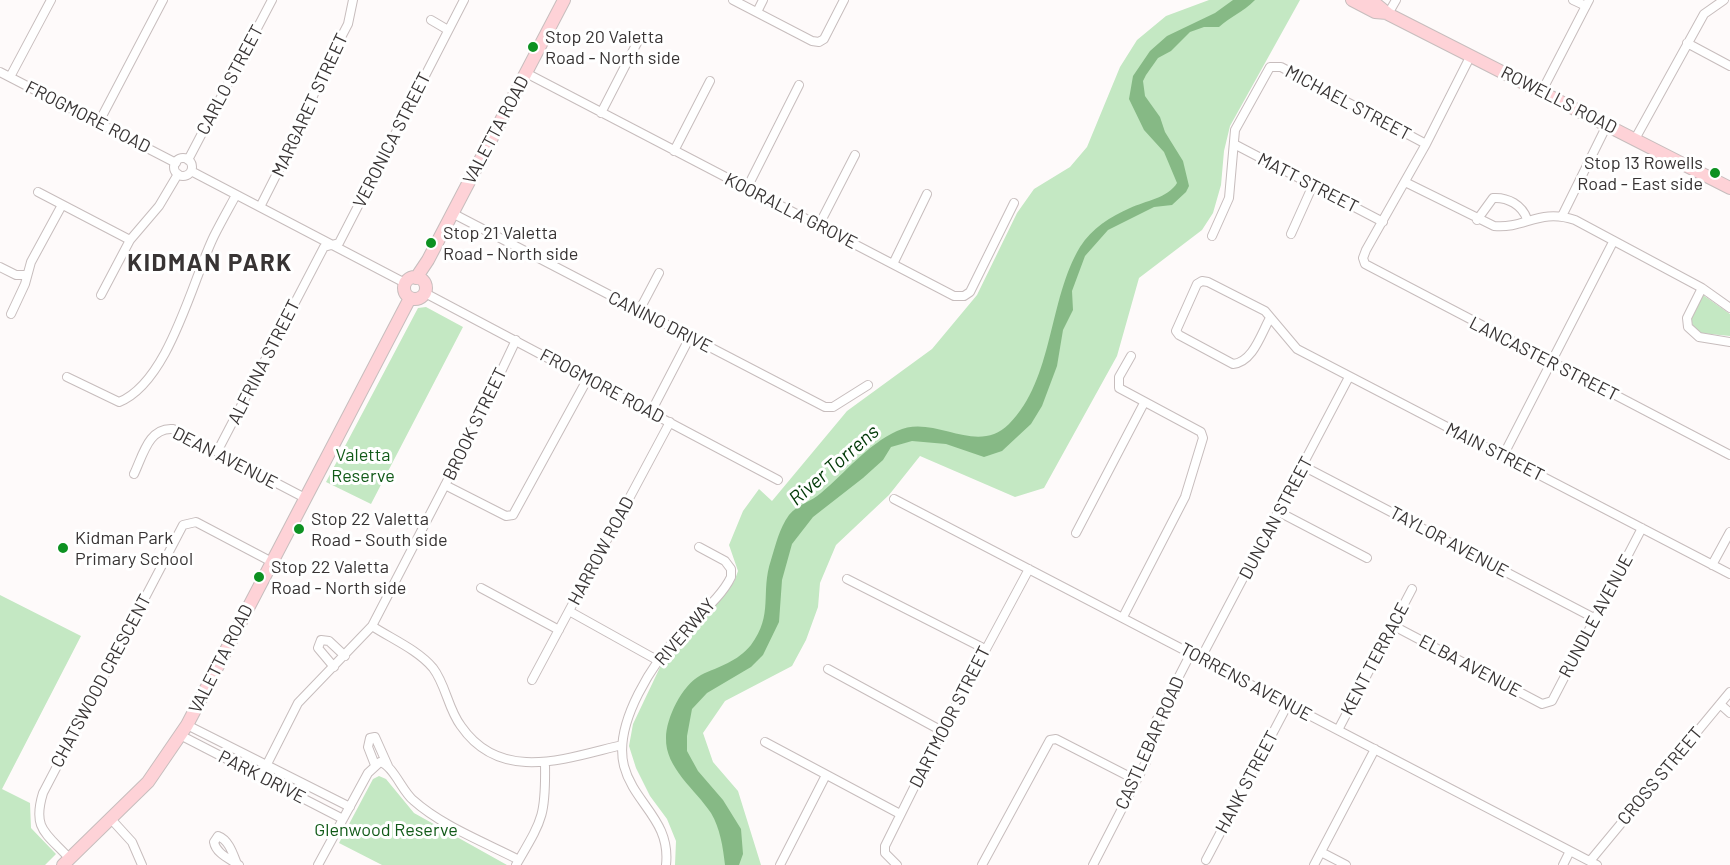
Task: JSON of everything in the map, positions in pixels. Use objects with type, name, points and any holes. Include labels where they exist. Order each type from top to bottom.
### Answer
[{"type":"street","points":[[10,78],[51,0]]},
{"type":"street","points":[[99,122],[163,0]]},
{"type":"street","name":"CARLO STREET","points":[[188,160],[272,0]]},
{"type":"street","name":"MARGARET STREET","points":[[260,207],[302,124],[321,76],[348,24],[353,0]]},
{"type":"street","name":"VERONICA STREET","points":[[332,245],[339,243],[464,0]]},
{"type":"street","name":"VALETTA ROAD","points":[[414,280],[428,260],[564,0]]},
{"type":"street","points":[[733,0],[812,41],[819,42],[824,39],[844,0]]},
{"type":"street","points":[[757,12],[763,0]]},
{"type":"street","name":"ROWELLS ROAD","points":[[1352,0],[1375,12],[1388,14]]},
{"type":"street","name":"ROWELLS ROAD","points":[[1371,0],[1388,14],[1730,188]]},
{"type":"street","points":[[1388,14],[1396,0]]},
{"type":"street","points":[[1542,91],[1588,3],[1573,0]]},
{"type":"street","points":[[1635,139],[1704,14],[1714,3],[1724,0]]},
{"type":"street","points":[[431,20],[448,30]]},
{"type":"street","points":[[601,113],[638,41]]},
{"type":"street","points":[[1687,43],[1730,66]]},
{"type":"street","points":[[1383,222],[1471,55]]},
{"type":"street","name":"MICHAEL STREET","points":[[1212,236],[1229,198],[1235,130],[1266,72],[1275,66],[1426,144]]},
{"type":"street","name":"FROGMORE ROAD","points":[[0,72],[176,163]]},
{"type":"street","name":"KOORALLA GROVE","points":[[526,73],[954,296],[964,296],[970,292],[1014,203]]},
{"type":"street","points":[[674,151],[710,81]]},
{"type":"street","points":[[747,188],[799,85]]},
{"type":"street","points":[[1562,216],[1607,125]]},
{"type":"street","name":"MATT STREET","points":[[1234,144],[1383,222]]},
{"type":"street","points":[[819,225],[855,155]]},
{"type":"street","points":[[181,159],[188,160],[191,171],[185,176],[178,174],[174,169],[176,163],[181,159]]},
{"type":"street","points":[[191,171],[332,245],[414,280],[426,288],[425,293],[419,298],[410,298],[405,292],[414,280]]},
{"type":"street","points":[[101,295],[130,240],[159,206],[178,174]]},
{"type":"street","points":[[1405,183],[1477,220],[1504,227],[1527,219],[1562,216],[1702,288],[1730,308]]},
{"type":"street","points":[[1290,234],[1313,185]]},
{"type":"street","points":[[38,192],[130,240]]},
{"type":"street","points":[[893,264],[927,194]]},
{"type":"street","points":[[67,377],[119,402],[148,380],[181,319],[213,237],[236,195]]},
{"type":"street","points":[[1477,220],[1493,198],[1501,197],[1520,208],[1527,219]]},
{"type":"street","points":[[11,314],[27,275],[62,205]]},
{"type":"street","name":"CANINO DRIVE","points":[[452,213],[825,407],[833,407],[868,386]]},
{"type":"street","name":"LANCASTER STREET","points":[[1383,222],[1363,258],[1370,268],[1730,455]]},
{"type":"street","points":[[1503,456],[1613,242]]},
{"type":"street","name":"ALFRINA STREET","points":[[218,452],[324,247],[332,245]]},
{"type":"street","points":[[0,267],[16,275],[27,275]]},
{"type":"street","points":[[639,311],[659,273]]},
{"type":"street","name":"MAIN STREET","points":[[1270,318],[1247,358],[1241,363],[1233,364],[1179,335],[1176,330],[1197,284],[1202,281],[1265,311],[1295,348],[1730,574]]},
{"type":"street","points":[[1702,288],[1687,318],[1688,327],[1699,338],[1730,342]]},
{"type":"street","name":"FROGMORE ROAD","points":[[425,293],[778,480]]},
{"type":"street","name":"VALETTA ROAD","points":[[66,862],[148,782],[184,730],[410,298]]},
{"type":"street","points":[[651,411],[690,337]]},
{"type":"street","name":"BROOK STREET","points":[[261,776],[298,703],[372,626],[516,340]]},
{"type":"street","points":[[1123,617],[1185,497],[1203,438],[1201,432],[1119,388],[1119,377],[1131,356]]},
{"type":"street","name":"DUNCAN STREET","points":[[1201,658],[1349,377]]},
{"type":"street","points":[[445,485],[506,516],[513,515],[588,378]]},
{"type":"street","points":[[1076,533],[1144,403]]},
{"type":"street","name":"HARROW ROAD","points":[[532,680],[670,422]]},
{"type":"street","name":"DEAN AVENUE","points":[[134,474],[153,434],[164,428],[173,429],[305,498]]},
{"type":"street","name":"TAYLOR AVENUE","points":[[1304,466],[1594,618]]},
{"type":"street","name":"TORRENS AVENUE","points":[[894,499],[1593,863]]},
{"type":"street","points":[[1279,512],[1367,558]]},
{"type":"street","name":"CHATSWOOD CRESCENT","points":[[66,862],[39,826],[37,812],[43,793],[183,525],[196,522],[272,562]]},
{"type":"street","name":"RUNDLE AVENUE","points":[[1548,704],[1552,701],[1642,528]]},
{"type":"street","points":[[1712,565],[1730,532]]},
{"type":"street","name":"RIVERWAY","points":[[666,865],[668,851],[664,833],[624,767],[622,745],[628,718],[657,660],[731,577],[731,569],[725,561],[699,547]]},
{"type":"street","name":"DARTMOOR STREET","points":[[897,865],[885,853],[900,814],[1029,569]]},
{"type":"street","points":[[847,579],[985,649]]},
{"type":"street","points":[[481,588],[559,630]]},
{"type":"street","name":"KENT TERRACE","points":[[1338,730],[1412,589]]},
{"type":"street","points":[[569,612],[657,660]]},
{"type":"street","name":"ELBA AVENUE","points":[[1392,625],[1542,704],[1548,704]]},
{"type":"street","points":[[372,626],[432,667],[451,711],[462,728],[476,742],[509,760],[523,764],[545,763],[622,745]]},
{"type":"street","points":[[334,667],[318,648],[321,640],[329,641],[345,656]]},
{"type":"street","name":"CASTLEBAR ROAD","points":[[1093,865],[1146,762],[1156,721],[1191,653]]},
{"type":"street","points":[[828,669],[942,731]]},
{"type":"street","name":"CROSS STREET","points":[[1593,863],[1730,692]]},
{"type":"street","name":"HANK STREET","points":[[1206,860],[1288,704]]},
{"type":"street","points":[[1720,704],[1730,713]]},
{"type":"street","name":"PARK DRIVE","points":[[184,730],[266,765],[350,807]]},
{"type":"street","name":"PARK DRIVE","points":[[184,730],[261,776],[343,819]]},
{"type":"street","points":[[375,765],[368,744],[370,738],[375,737],[388,766],[407,795],[422,808],[517,862],[542,822],[546,800],[545,763]]},
{"type":"street","points":[[982,865],[1050,740],[1056,739],[1136,780]]},
{"type":"street","points":[[765,742],[900,814]]},
{"type":"street","points":[[1314,865],[1375,749]]},
{"type":"street","points":[[318,865],[375,765],[380,762],[388,766]]},
{"type":"street","points":[[780,865],[826,775]]},
{"type":"street","points":[[111,819],[132,842],[142,865]]},
{"type":"street","points":[[1563,865],[1570,851]]},
{"type":"street","points":[[1321,852],[1346,865]]},
{"type":"green space","points":[[1209,0],[1300,0],[1230,126],[1224,151],[1221,185],[1213,213],[1202,230],[1139,278],[1117,356],[1044,488],[1015,497],[920,456],[889,495],[836,545],[820,583],[818,607],[806,640],[792,666],[725,701],[703,733],[713,762],[738,791],[761,865],[675,865],[676,841],[667,819],[650,796],[636,768],[629,746],[633,724],[663,661],[734,582],[738,571],[729,545],[743,511],[759,489],[772,501],[847,411],[932,349],[977,295],[1017,213],[1034,189],[1070,167],[1087,147],[1120,67],[1137,40],[1166,16]]},
{"type":"green space","points":[[1703,295],[1730,314],[1730,336],[1700,333],[1693,329],[1691,315]]},
{"type":"green space","name":"Valetta Reserve","points":[[426,307],[463,327],[371,504],[326,482],[418,308]]},
{"type":"green space","points":[[0,595],[81,636],[2,789],[30,803],[31,828],[56,854],[45,865],[0,865]]},
{"type":"green space","name":"Glenwood Reserve","points":[[379,776],[386,779],[414,813],[507,865],[382,865],[339,843],[373,779]]},
{"type":"shaded area","name":"River Torrens","points":[[1233,0],[1255,0],[1219,27],[1204,27],[1190,32],[1171,51],[1158,58],[1143,81],[1145,96],[1160,117],[1165,132],[1183,161],[1189,186],[1172,205],[1154,207],[1108,230],[1085,256],[1072,291],[1073,310],[1063,330],[1057,366],[1042,406],[1031,424],[1002,451],[984,457],[946,444],[912,441],[891,447],[883,460],[863,478],[813,517],[792,544],[782,580],[779,622],[763,655],[751,667],[707,693],[692,709],[687,751],[698,771],[723,800],[741,829],[743,854],[739,865],[725,865],[721,838],[711,813],[682,778],[670,759],[666,738],[676,703],[694,680],[740,656],[758,634],[765,613],[766,583],[771,560],[780,531],[793,511],[817,496],[866,451],[897,431],[911,427],[925,427],[969,436],[983,436],[996,433],[1009,424],[1024,406],[1035,385],[1062,291],[1080,247],[1090,234],[1109,219],[1162,196],[1177,183],[1164,152],[1144,130],[1129,99],[1133,76],[1150,51],[1167,36],[1215,13]]},
{"type":"place","name":"Stop 20 Valetta Road - North side","points":[[533,47]]},
{"type":"place","name":"Stop 13 Rowells Road - East side","points":[[1715,173]]},
{"type":"place","name":"Stop 21 Valetta Road - North side","points":[[431,243]]},
{"type":"place","name":"Stop 22 Valetta Road - South side","points":[[299,529]]},
{"type":"place","name":"Kidman Park Primary School","points":[[63,548]]},
{"type":"place","name":"Stop 22 Valetta Road - North side","points":[[259,577]]},
{"type":"district","name":"KIDMAN PARK","points":[[210,263]]}]
